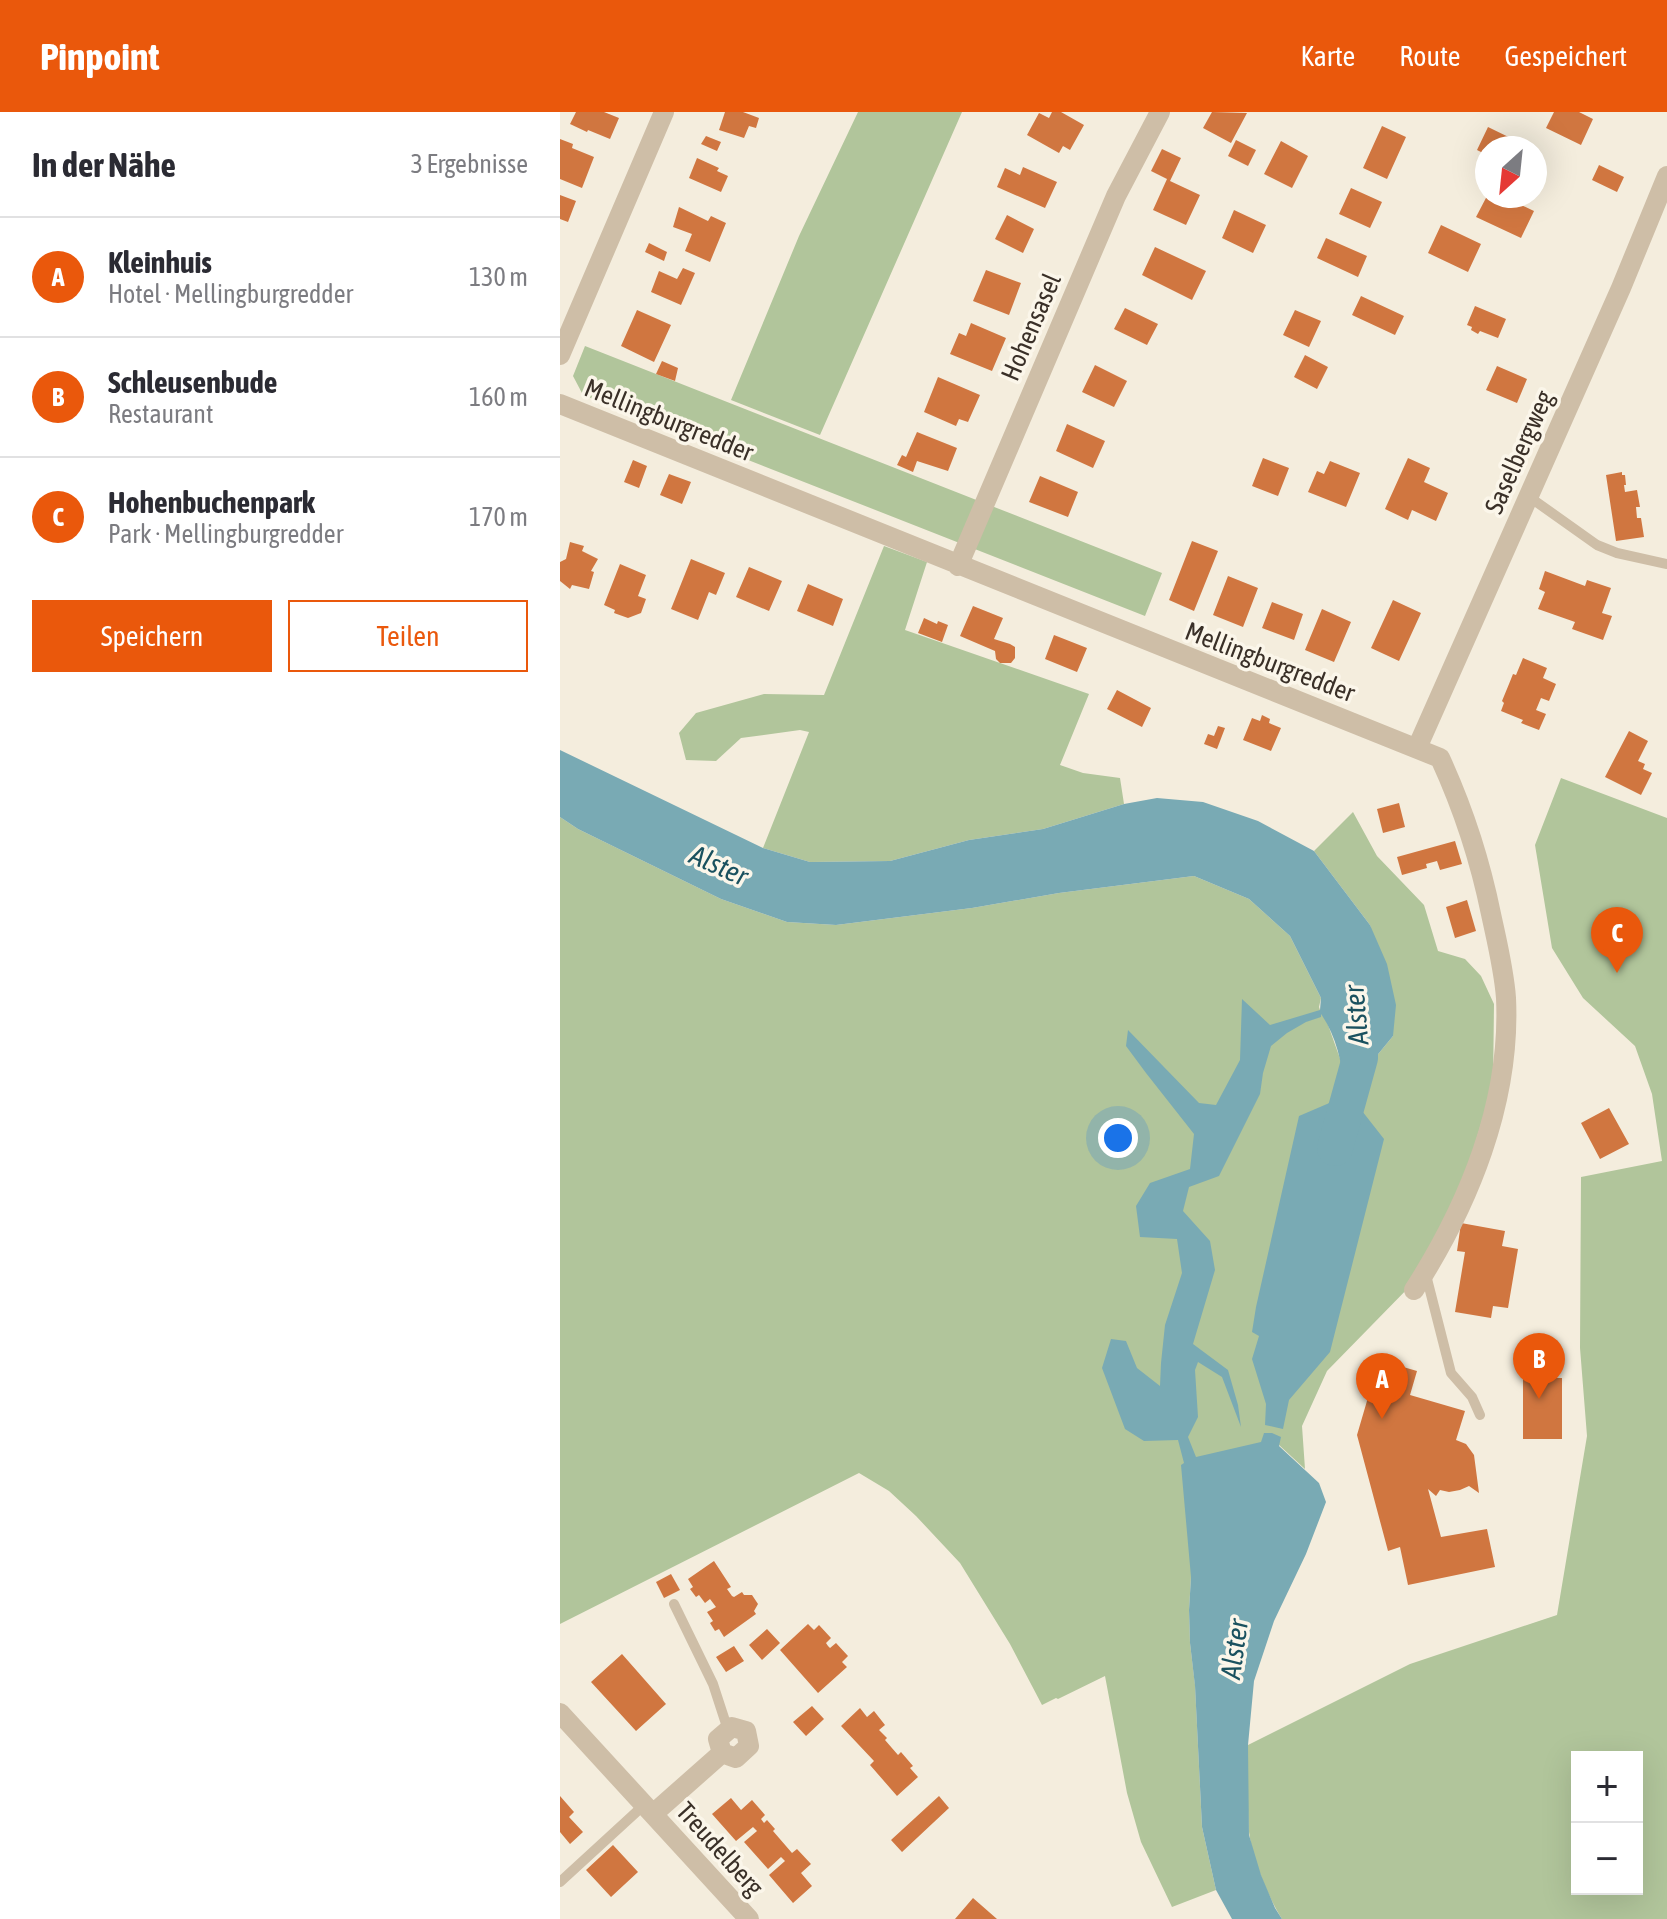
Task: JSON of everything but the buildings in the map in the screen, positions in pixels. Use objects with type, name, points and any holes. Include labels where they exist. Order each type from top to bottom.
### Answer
[{"type":"street","points":[[560,355],[664,112]]},
{"type":"street","name":"Hohensasel","points":[[958,566],[1116,196],[1160,112]]},
{"type":"street","name":"Saselbergweg","points":[[1417,748],[1621,288],[1667,176]]},
{"type":"street","name":"Mellingburgredder","points":[[560,404],[1440,758],[1468,826],[1486,887],[1506,999],[1504,1051],[1495,1109],[1471,1183],[1446,1237],[1420,1282]]},
{"type":"street","name":"Treudelberg","points":[[560,1713],[749,1919]]},
{"type":"street","name":"Treudelberg","points":[[649,1809],[722,1753],[736,1758],[749,1746],[746,1731],[732,1727],[728,1730]]},
{"type":"lane","points":[[1528,496],[1597,545],[1617,553],[1667,564]]},
{"type":"lane","points":[[1420,1282],[1451,1373],[1472,1397],[1480,1415]]},
{"type":"lane","points":[[674,1604],[713,1684],[728,1730]]},
{"type":"lane","points":[[560,1882],[649,1809]]},
{"type":"green space","points":[[858,112],[962,112],[820,435],[731,400],[799,236]]},
{"type":"green space","points":[[585,346],[1162,573],[1145,616],[583,395],[573,376]]},
{"type":"green space","points":[[884,546],[927,562],[905,630],[1089,694],[1060,765],[1083,773],[1120,778],[1124,804],[1043,829],[969,840],[890,861],[810,862],[763,848],[809,732],[800,730],[741,738],[716,761],[686,760],[679,733],[696,713],[764,694],[824,695]]},
{"type":"green space","points":[[1561,778],[1667,818],[1667,1919],[1282,1919],[1271,1900],[1253,1853],[1249,1832],[1248,1745],[1410,1664],[1557,1615],[1587,1436],[1580,1348],[1581,1177],[1662,1161],[1652,1094],[1635,1046],[1583,998],[1552,948],[1535,845]]},
{"type":"green space","points":[[1353,812],[1377,856],[1424,905],[1438,951],[1465,959],[1481,976],[1494,1004],[1493,1085],[1463,1183],[1415,1281],[1327,1371],[1302,1426],[1305,1469],[1279,1445],[1191,1577],[1190,1643],[1202,1827],[1216,1890],[1172,1907],[1141,1842],[1127,1793],[1105,1676],[1042,1705],[1010,1644],[960,1563],[889,1491],[859,1473],[560,1624],[560,817],[578,829],[721,899],[787,922],[836,925],[1194,876],[1249,899],[1290,936],[1321,998],[1319,1007],[1343,1067],[1343,1087],[1370,1064],[1393,1036],[1370,925],[1314,851]]},
{"type":"water","points":[[560,750],[763,848],[810,862],[890,861],[969,840],[1043,829],[1124,804],[1157,798],[1203,802],[1258,821],[1314,851],[1370,925],[1387,964],[1396,1005],[1393,1036],[1370,1064],[1360,1090],[1343,1087],[1337,1049],[1321,1014],[1321,1017],[1287,1033],[1271,1046],[1260,1094],[1219,1176],[1189,1187],[1183,1211],[1210,1241],[1215,1270],[1193,1344],[1228,1370],[1241,1427],[1222,1377],[1198,1362],[1195,1370],[1198,1417],[1188,1437],[1196,1457],[1261,1442],[1264,1433],[1272,1433],[1281,1437],[1279,1446],[1319,1483],[1326,1502],[1306,1554],[1274,1621],[1254,1681],[1248,1745],[1249,1835],[1261,1875],[1282,1919],[1232,1919],[1216,1890],[1202,1827],[1190,1643],[1191,1577],[1181,1465],[1184,1463],[1178,1440],[1144,1441],[1125,1429],[1102,1368],[1111,1339],[1126,1341],[1137,1368],[1160,1386],[1165,1325],[1182,1273],[1177,1239],[1140,1237],[1136,1206],[1150,1183],[1190,1169],[1194,1134],[1126,1046],[1128,1030],[1199,1103],[1216,1105],[1240,1060],[1242,999],[1270,1025],[1320,1010],[1321,998],[1290,936],[1249,899],[1194,876],[836,925],[787,922],[721,899],[578,829],[560,817]]},
{"type":"water","points":[[1341,1098],[1355,1102],[1384,1139],[1330,1352],[1289,1400],[1283,1429],[1265,1425],[1266,1404],[1252,1359],[1259,1336],[1252,1332],[1256,1307],[1299,1116]]},
{"type":"waterway","name":"Alster","points":[[1335,1148],[1360,1058],[1360,1043]]},
{"type":"place","name":"Hohenbuchenpark","points":[[1617,973]]},
{"type":"place","name":"Schleusenbude","points":[[1539,1399]]},
{"type":"place","name":"Kleinhuis","points":[[1382,1419]]}]
